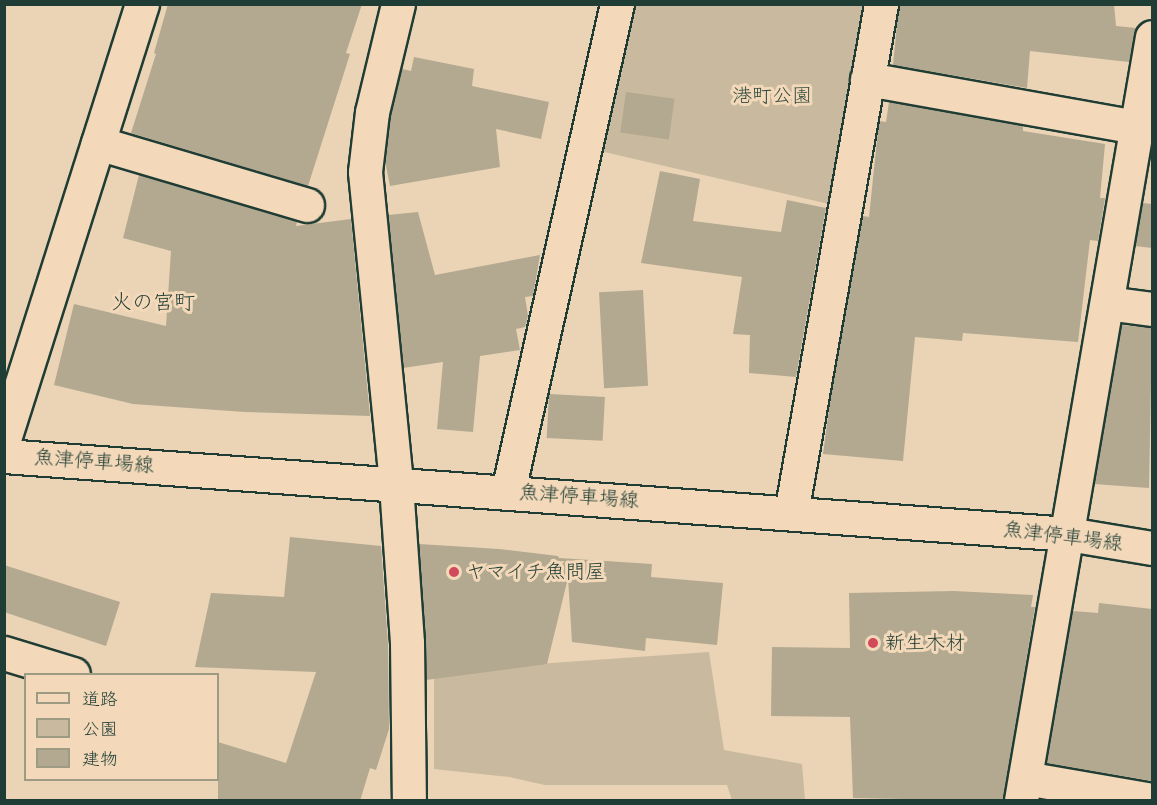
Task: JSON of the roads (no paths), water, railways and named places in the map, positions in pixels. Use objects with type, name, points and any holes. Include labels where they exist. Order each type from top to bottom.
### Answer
[{"type":"street","points":[[4,439],[142,4]]},
{"type":"street","points":[[398,4],[372,112],[365,172],[396,485],[407,643],[409,801]]},
{"type":"street","points":[[508,492],[617,4]]},
{"type":"street","points":[[790,513],[881,4]]},
{"type":"street","points":[[1152,37],[1148,96],[1137,127],[1023,789],[1152,800]]},
{"type":"street","points":[[867,79],[1137,127]]},
{"type":"street","points":[[98,143],[307,205]]},
{"type":"street","points":[[1107,303],[1152,309]]},
{"type":"street","name":"魚津停車場線","points":[[4,456],[1068,534],[1152,548]]},
{"type":"street","points":[[4,653],[67,673]]},
{"type":"place","name":"ヤマイチ魚問屋","points":[[454,572]]},
{"type":"place","name":"新生木材","points":[[873,643]]},
{"type":"district","name":"火の宮町","points":[[153,303]]},
{"type":"park label","name":"港町公園","points":[[772,96]]}]
